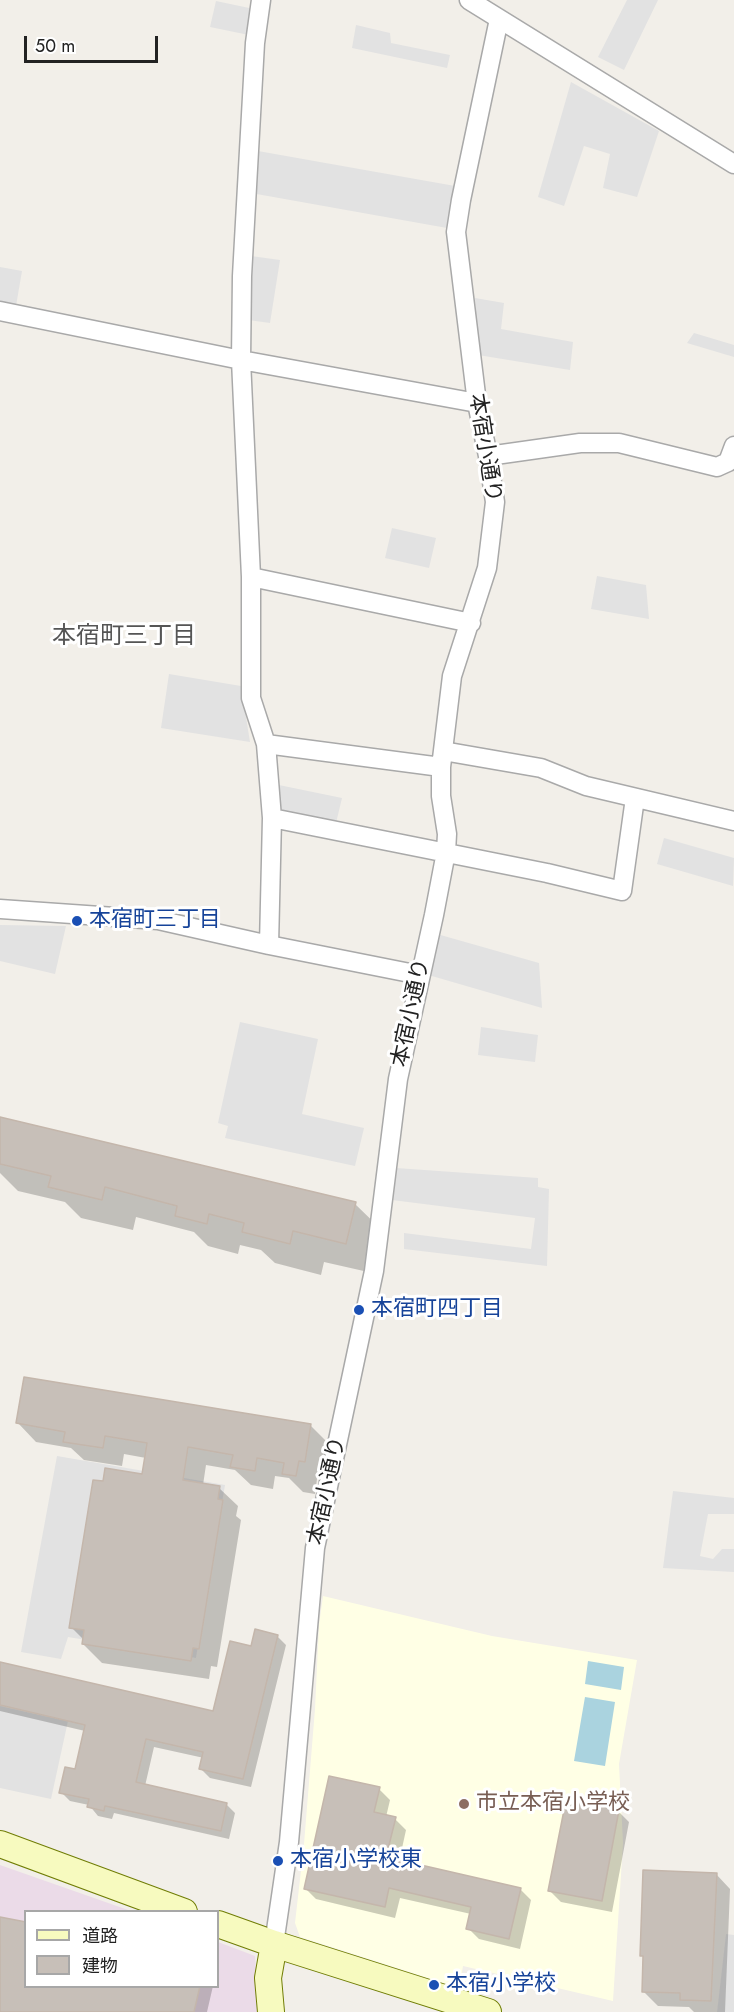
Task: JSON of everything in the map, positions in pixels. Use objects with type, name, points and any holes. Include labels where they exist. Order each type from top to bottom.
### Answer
[{"type":"street","points":[[261,0],[255,43],[242,276],[241,360],[251,577],[251,698],[266,744],[272,818],[269,945]]},
{"type":"street","points":[[476,2],[499,19],[734,164]]},
{"type":"street","name":"本宿小通り","points":[[271,2012],[268,1978],[289,1842],[315,1548],[374,1271],[398,1078],[446,852],[447,834],[441,796],[442,759],[453,676],[487,568],[495,502],[477,403],[456,232],[499,19]]},
{"type":"street","points":[[0,311],[241,360],[477,403]]},
{"type":"street","points":[[488,456],[580,443],[619,443],[717,466],[728,462],[734,446]]},
{"type":"street","points":[[251,577],[471,623]]},
{"type":"street","points":[[266,744],[541,768],[586,786],[734,821]]},
{"type":"street","points":[[272,818],[547,873],[622,891],[635,798]]},
{"type":"street","points":[[0,909],[158,920],[420,975]]},
{"type":"street","points":[[0,1844],[181,1910]]},
{"type":"street","points":[[219,1924],[488,2012]]},
{"type":"shaded area","points":[[627,0],[658,0],[624,70],[598,57]]},
{"type":"shaded area","points":[[216,1],[254,9],[249,35],[210,27]]},
{"type":"shaded area","points":[[356,25],[390,33],[391,43],[450,55],[447,68],[352,48]]},
{"type":"shaded area","points":[[571,82],[659,131],[637,197],[603,188],[610,154],[584,146],[564,206],[538,197]]},
{"type":"shaded area","points":[[258,151],[455,186],[447,228],[251,193]]},
{"type":"shaded area","points":[[251,256],[280,260],[270,323],[241,319]]},
{"type":"shaded area","points":[[0,267],[22,271],[16,306],[0,303]]},
{"type":"shaded area","points":[[475,298],[504,303],[501,329],[573,342],[570,370],[478,355]]},
{"type":"shaded area","points":[[694,333],[734,345],[734,357],[687,343]]},
{"type":"shaded area","points":[[392,528],[436,538],[429,568],[385,558]]},
{"type":"shaded area","points":[[597,576],[646,585],[649,619],[591,609]]},
{"type":"shaded area","points":[[169,674],[241,686],[250,742],[161,728]]},
{"type":"shaded area","points":[[274,784],[342,798],[336,823],[278,812]]},
{"type":"shaded area","points":[[664,838],[734,858],[733,886],[657,864]]},
{"type":"shaded area","points":[[0,925],[66,926],[55,974],[0,961]]},
{"type":"shaded area","points":[[437,934],[539,963],[542,1008],[425,974]]},
{"type":"shaded area","points":[[240,1022],[318,1039],[302,1114],[364,1128],[355,1166],[225,1138],[228,1126],[218,1123]]},
{"type":"shaded area","points":[[481,1027],[538,1035],[535,1062],[478,1055]]},
{"type":"shaded area","points":[[396,1168],[538,1178],[538,1187],[549,1189],[547,1266],[404,1249],[404,1233],[531,1249],[535,1218],[392,1200]]},
{"type":"shaded area","points":[[57,1456],[225,1485],[196,1658],[68,1637],[61,1659],[21,1652]]},
{"type":"shaded area","points":[[673,1491],[734,1498],[734,1514],[708,1514],[700,1556],[713,1559],[722,1549],[734,1549],[734,1572],[663,1568]]},
{"type":"shaded area","name":"市立本宿小学校","points":[[323,1596],[492,1636],[637,1660],[619,1764],[623,1843],[613,2001],[463,1966],[459,1988],[300,1937],[295,1923],[304,1844]]},
{"type":"shaded area","points":[[0,1706],[68,1721],[51,1799],[0,1788]]},
{"type":"shaded area","points":[[0,1865],[128,1910],[24,1910],[24,1988],[219,1988],[219,1942],[255,1956],[259,2012],[0,2012]]},
{"type":"shaded area","points":[[726,1934],[734,1935],[734,2012],[717,2012]]},
{"type":"water","points":[[588,1661],[624,1667],[621,1690],[585,1684]]},
{"type":"water","points":[[585,1697],[615,1702],[605,1766],[574,1761]]},
{"type":"building","points":[[0,1117],[356,1202],[346,1244],[293,1231],[290,1244],[242,1232],[244,1223],[209,1214],[207,1224],[175,1216],[177,1206],[105,1187],[102,1200],[48,1187],[51,1176],[0,1164]]},
{"type":"building","points":[[24,1377],[311,1424],[305,1462],[299,1461],[296,1476],[282,1474],[284,1463],[257,1458],[255,1471],[230,1467],[233,1455],[188,1447],[183,1480],[220,1486],[218,1499],[223,1500],[199,1649],[193,1648],[191,1661],[82,1644],[84,1630],[69,1628],[93,1480],[103,1481],[105,1468],[142,1474],[147,1443],[105,1436],[103,1448],[63,1442],[65,1432],[16,1423]]},
{"type":"building","points":[[255,1629],[278,1635],[243,1779],[199,1769],[203,1752],[146,1739],[136,1782],[227,1803],[221,1831],[105,1806],[104,1811],[87,1807],[89,1799],[59,1793],[65,1767],[75,1769],[85,1725],[0,1705],[0,1662],[213,1711],[230,1641],[251,1646]]},
{"type":"building","points":[[329,1776],[380,1787],[374,1812],[396,1817],[386,1857],[521,1888],[509,1939],[466,1929],[471,1907],[389,1888],[385,1907],[304,1889]]},
{"type":"building","points":[[566,1800],[619,1810],[602,1901],[548,1891]]},
{"type":"building","points":[[643,1870],[717,1873],[711,2001],[680,2000],[680,1993],[642,1992],[643,1956],[640,1956]]},
{"type":"building","points":[[0,1917],[24,1922],[24,1988],[200,1988],[194,2012],[0,2012]]},
{"type":"place","name":"本宿町三丁目","points":[[77,921]]},
{"type":"place","name":"本宿町四丁目","points":[[359,1310]]},
{"type":"place","name":"市立本宿小学校","points":[[464,1804]]},
{"type":"place","name":"本宿小学校東","points":[[278,1861]]},
{"type":"place","name":"本宿小学校","points":[[434,1985]]},
{"type":"district","name":"本宿町三丁目","points":[[124,637]]}]
